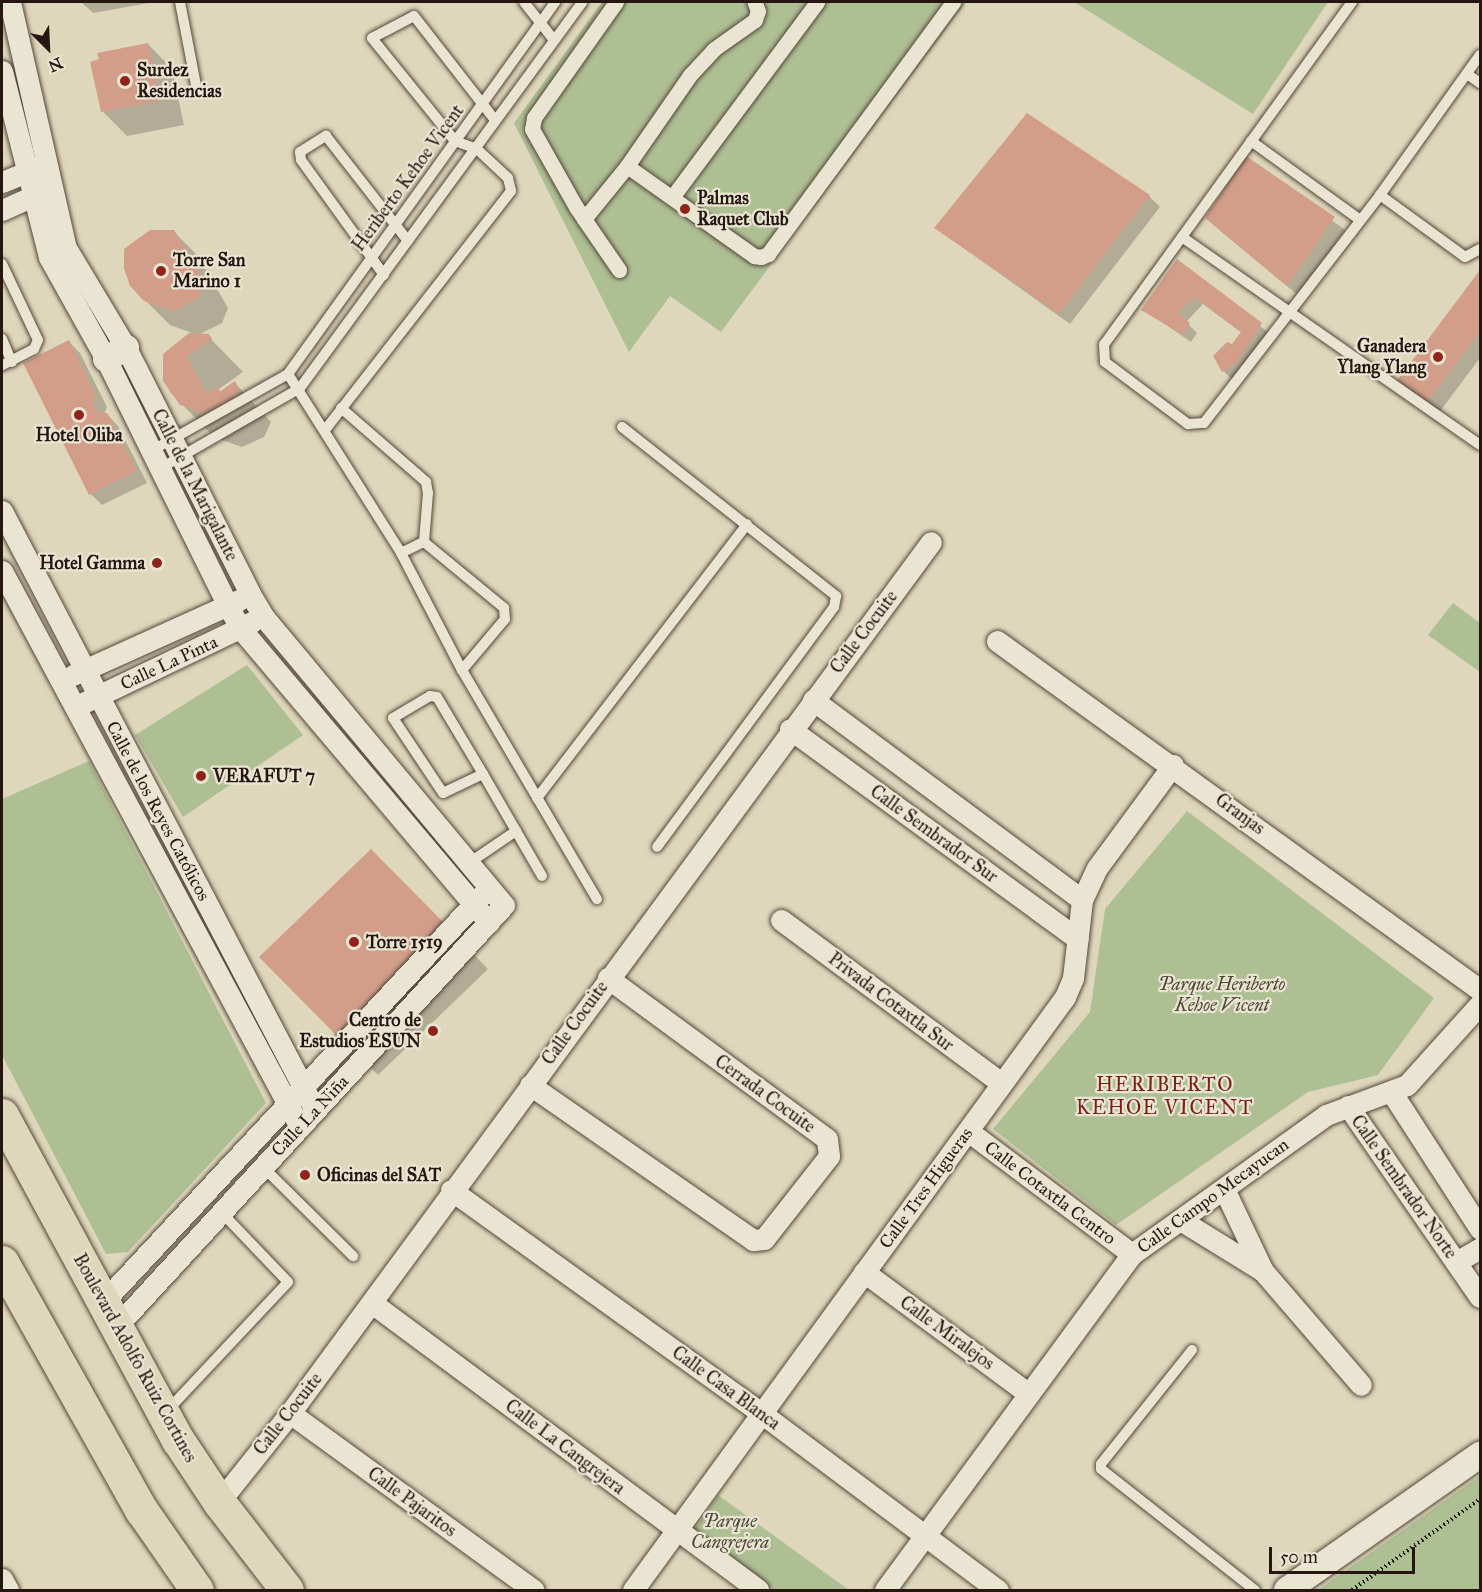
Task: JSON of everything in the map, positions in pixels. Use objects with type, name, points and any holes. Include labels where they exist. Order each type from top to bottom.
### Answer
[{"type":"main road","name":"Boulevard Adolfo Ruiz Cortines","points":[[2,1115],[164,1414],[219,1502],[287,1590]]},
{"type":"main road","points":[[3,1267],[142,1511],[197,1590]]},
{"type":"street","name":"Calle de la Marigalante","points":[[10,2],[45,164],[40,193],[50,257],[116,353],[177,448],[263,616],[504,905]]},
{"type":"street","points":[[616,2],[534,118],[532,129],[584,219],[619,270]]},
{"type":"street","points":[[673,196],[817,2]]},
{"type":"street","points":[[627,166],[673,196],[754,256],[768,254],[952,2]]},
{"type":"street","points":[[584,219],[627,166],[690,75],[714,49],[755,20],[758,11],[755,3]]},
{"type":"street","name":"Calle de la Marigalante","points":[[2,71],[25,172],[40,193]]},
{"type":"street","points":[[2,182],[45,164]]},
{"type":"street","points":[[2,210],[40,193]]},
{"type":"street","name":"Calle de la Marigalante","points":[[116,353],[156,460],[241,629],[489,922]]},
{"type":"street","name":"Calle de los Reyes Católicos","points":[[2,511],[315,1110]]},
{"type":"street","name":"Calle Cocuite","points":[[219,1502],[290,1413],[372,1303],[452,1190],[790,729],[931,542]]},
{"type":"street","name":"Calle de los Reyes Católicos","points":[[2,571],[285,1103],[300,1127]]},
{"type":"street","name":"Calle La Pinta","points":[[60,681],[250,594]]},
{"type":"street","name":"Calle La Pinta","points":[[74,707],[241,629],[263,616]]},
{"type":"street","name":"Granjas","points":[[997,641],[1173,765],[1480,990]]},
{"type":"street","name":"Calle Sembrador Sur","points":[[813,700],[1082,900]]},
{"type":"street","name":"Calle Sembrador Sur","points":[[790,729],[1078,939]]},
{"type":"street","name":"Calle Tres Higueras","points":[[633,1590],[1070,988],[1082,900],[1097,868],[1173,765]]},
{"type":"street","name":"Calle La Niña","points":[[109,1315],[285,1103],[474,905],[489,886]]},
{"type":"street","name":"Calle La Niña","points":[[109,1315],[221,1212],[504,905]]},
{"type":"street","name":"Privada Cotaxtla Sur","points":[[781,920],[1001,1083]]},
{"type":"street","name":"Cerrada Cocuite","points":[[530,1085],[753,1240],[764,1239],[829,1156],[827,1139],[608,978]]},
{"type":"street","name":"Calle Campo Mecayucan","points":[[885,1590],[1132,1254],[1182,1221],[1326,1115],[1392,1093],[1416,1077],[1480,1004]]},
{"type":"street","points":[[1392,1093],[1480,1229]]},
{"type":"street","name":"Calle Sembrador Norte","points":[[1348,1106],[1480,1297]]},
{"type":"street","name":"Calle Cotaxtla Centro","points":[[968,1131],[1132,1254]]},
{"type":"street","points":[[1224,1189],[1263,1271],[1361,1385]]},
{"type":"street","name":"Calle Casa Blanca","points":[[452,1190],[761,1413],[998,1590]]},
{"type":"street","points":[[1182,1221],[1263,1271]]},
{"type":"street","points":[[1456,1262],[1480,1248]]},
{"type":"street","name":"Calle Miralejos","points":[[864,1272],[1029,1394]]},
{"type":"street","name":"Calle La Cangrejera","points":[[372,1303],[758,1590]]},
{"type":"street","name":"Calle Pajaritos","points":[[290,1413],[534,1590]]},
{"type":"street","points":[[1287,1590],[1480,1455]]},
{"type":"street","points":[[2,1579],[8,1590]]},
{"type":"lane","points":[[180,2],[196,85]]},
{"type":"lane","points":[[524,2],[554,40]]},
{"type":"lane","name":"Heriberto Kehoe Vicent","points":[[288,374],[555,2]]},
{"type":"lane","points":[[156,460],[300,388],[477,149],[495,120],[582,2]]},
{"type":"lane","points":[[1352,2],[1104,344],[1102,354],[1105,362],[1188,424],[1204,423],[1380,195],[1480,55]]},
{"type":"lane","points":[[325,429],[511,191],[508,178],[477,149],[455,141],[372,38],[414,16],[495,120]]},
{"type":"lane","points":[[1467,74],[1480,83]]},
{"type":"lane","points":[[384,275],[301,160],[300,152],[326,136],[394,226],[408,241]]},
{"type":"lane","points":[[1251,141],[1360,220]]},
{"type":"lane","points":[[1380,195],[1465,257],[1480,249]]},
{"type":"lane","points":[[1182,237],[1480,445]]},
{"type":"lane","points":[[2,264],[38,340],[34,350],[7,364],[2,339]]},
{"type":"lane","points":[[156,460],[288,374],[300,388],[400,553],[462,670],[597,899]]},
{"type":"lane","points":[[341,408],[426,482],[429,494],[424,542]]},
{"type":"lane","points":[[622,427],[832,590],[836,601],[657,847]]},
{"type":"lane","points":[[537,798],[747,524]]},
{"type":"lane","points":[[400,553],[424,542]]},
{"type":"lane","points":[[424,542],[506,612],[505,619],[462,670]]},
{"type":"lane","points":[[483,774],[443,793],[393,718],[430,696],[437,697],[483,774],[542,876]]},
{"type":"lane","points":[[469,863],[516,831]]},
{"type":"lane","points":[[263,1167],[353,1256]]},
{"type":"lane","points":[[164,1414],[288,1282],[221,1212]]},
{"type":"lane","points":[[1192,1350],[1101,1464],[1101,1469],[1255,1590]]},
{"type":"path","points":[[1352,1590],[1480,1499]]},
{"type":"green space","name":"Palmas Raquet Club","points":[[602,2],[966,2],[721,332],[670,296],[629,352],[514,123]]},
{"type":"green space","points":[[1074,2],[1328,2],[1253,114]]},
{"type":"green space","points":[[1453,603],[1480,623],[1480,672],[1428,635]]},
{"type":"green space","name":"VERAFUT 7","points":[[247,665],[303,735],[183,817],[135,735]]},
{"type":"green space","points":[[89,761],[266,1103],[128,1252],[106,1254],[2,1055],[2,799]]},
{"type":"green space","name":"Parque Heriberto Kehoe Vicent","points":[[1187,811],[1434,998],[1378,1075],[1308,1092],[1116,1225],[993,1129],[1090,1012],[1105,909]]},
{"type":"green space","points":[[1480,1476],[1480,1590],[1318,1590]]},
{"type":"green space","name":"Parque Cangrejera","points":[[718,1495],[849,1590],[774,1590],[692,1533]]},
{"type":"building","name":"Surdez Residencias","points":[[148,43],[160,101],[101,112],[90,62],[99,59],[97,53]]},
{"type":"building","points":[[1027,113],[1150,195],[1059,314],[934,228]]},
{"type":"building","points":[[1246,156],[1335,217],[1287,286],[1205,218]]},
{"type":"building","name":"Torre San Marino 1","points":[[150,230],[174,230],[205,282],[198,299],[173,311],[144,301],[130,286],[124,268],[124,249]]},
{"type":"building","points":[[1177,259],[1262,323],[1237,362],[1222,372],[1213,356],[1227,342],[1232,344],[1241,332],[1194,297],[1178,313],[1190,323],[1183,335],[1141,310]]},
{"type":"building","name":"Ganadera Ylang Ylang","points":[[1480,270],[1480,332],[1426,404],[1396,382]]},
{"type":"building","points":[[189,333],[209,334],[212,339],[187,356],[206,393],[217,388],[219,392],[235,381],[239,389],[231,405],[209,415],[180,405],[163,381],[163,354]]},
{"type":"building","points":[[69,340],[96,395],[93,404],[97,412],[107,413],[137,471],[89,495],[23,363]]},
{"type":"building","name":"Torre 1519","points":[[371,849],[448,927],[336,1035],[259,957]]},
{"type":"place","name":"Surdez Residencias","points":[[125,81]]},
{"type":"place","name":"Palmas Raquet Club","points":[[685,209]]},
{"type":"place","name":"Torre San Marino 1","points":[[161,271]]},
{"type":"place","name":"Ganadera Ylang Ylang","points":[[1438,357]]},
{"type":"place","name":"Hotel Oliba","points":[[79,415]]},
{"type":"place","name":"Hotel Gamma","points":[[157,563]]},
{"type":"place","name":"VERAFUT 7","points":[[201,776]]},
{"type":"place","name":"Torre 1519","points":[[354,942]]},
{"type":"place","name":"Centro de Estudios ESUN","points":[[433,1031]]},
{"type":"place","name":"Oficinas del SAT","points":[[305,1175]]},
{"type":"district","name":"HERIBERTO KEHOE VICENT","points":[[1165,1096]]}]
